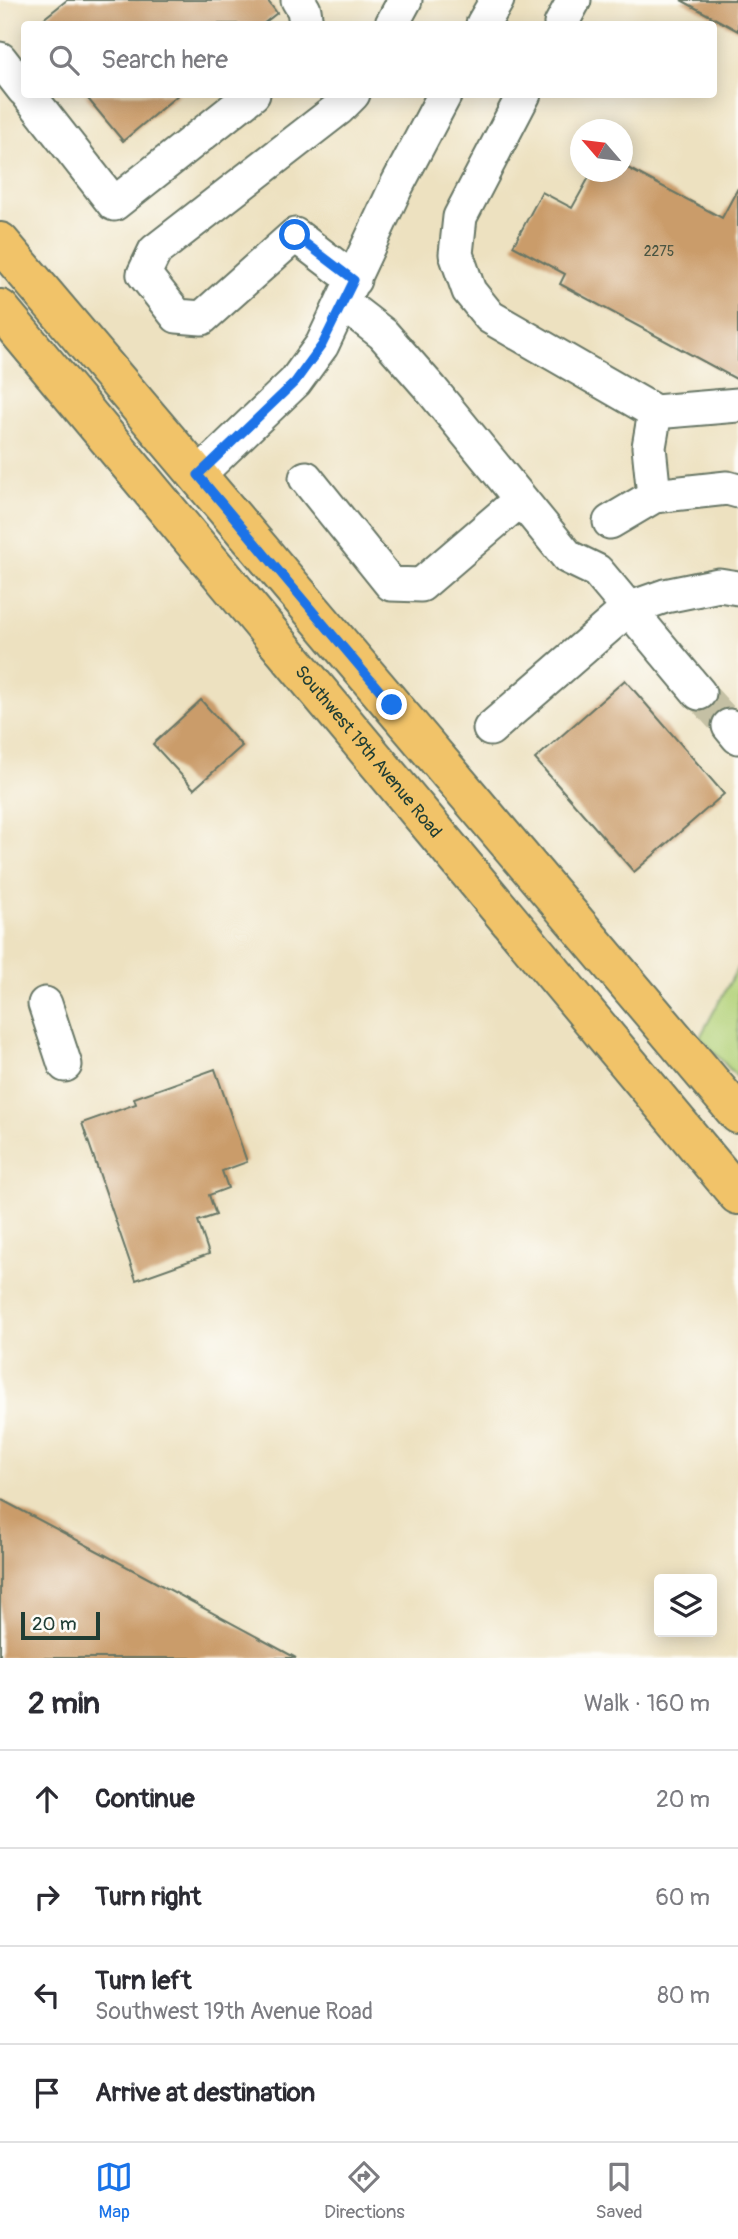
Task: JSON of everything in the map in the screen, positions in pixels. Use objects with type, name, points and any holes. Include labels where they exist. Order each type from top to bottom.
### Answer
[{"type":"main road","points":[[0,242],[738,1114]]},
{"type":"main road","name":"Southwest 19th Avenue Road","points":[[0,309],[738,1195]]},
{"type":"lane","points":[[298,0],[304,10],[306,21]]},
{"type":"lane","points":[[394,21],[405,0]]},
{"type":"lane","points":[[485,21],[496,0]]},
{"type":"lane","points":[[563,21],[574,0]]},
{"type":"lane","points":[[0,59],[21,86]]},
{"type":"lane","points":[[31,98],[114,204],[248,98]]},
{"type":"lane","points":[[349,98],[155,251],[144,274],[177,316],[202,318],[295,235],[431,389],[568,557],[597,571],[699,693]]},
{"type":"lane","points":[[198,475],[295,382],[322,345],[397,185],[444,98]]},
{"type":"lane","points":[[522,98],[460,217],[456,254],[469,291],[490,317],[655,412],[738,405]]},
{"type":"lane","points":[[654,496],[649,447],[655,412]]},
{"type":"lane","points":[[306,478],[391,583],[421,585],[520,500]]},
{"type":"lane","points":[[610,522],[654,496],[727,488],[738,491]]},
{"type":"lane","points":[[490,729],[628,609],[664,596],[719,585],[738,588]]},
{"type":"lane","points":[[45,1004],[65,1065]]},
{"type":"green space","points":[[738,967],[738,1078],[700,1037]]},
{"type":"building","points":[[67,0],[267,0],[277,13],[267,21],[41,21]]},
{"type":"building","points":[[681,0],[738,0],[738,31]]},
{"type":"building","points":[[87,98],[174,98],[123,141]]},
{"type":"building","points":[[633,171],[722,218],[738,188],[738,380],[560,284],[565,274],[513,246],[542,192],[572,208],[586,182],[633,182]]},
{"type":"building","points":[[625,680],[724,794],[634,872],[535,759]]},
{"type":"building","points":[[201,700],[242,746],[194,789],[153,744]]},
{"type":"building","points":[[215,1069],[247,1162],[222,1171],[228,1188],[209,1195],[216,1215],[198,1221],[209,1254],[136,1280],[82,1123],[136,1104],[134,1098]]},
{"type":"building","points":[[0,1499],[109,1557],[296,1658],[0,1658]]},
{"type":"tunnel","points":[[699,693],[729,726]]},
{"type":"route","points":[[295,235],[354,280],[322,345],[295,382],[198,475],[392,705]]}]
